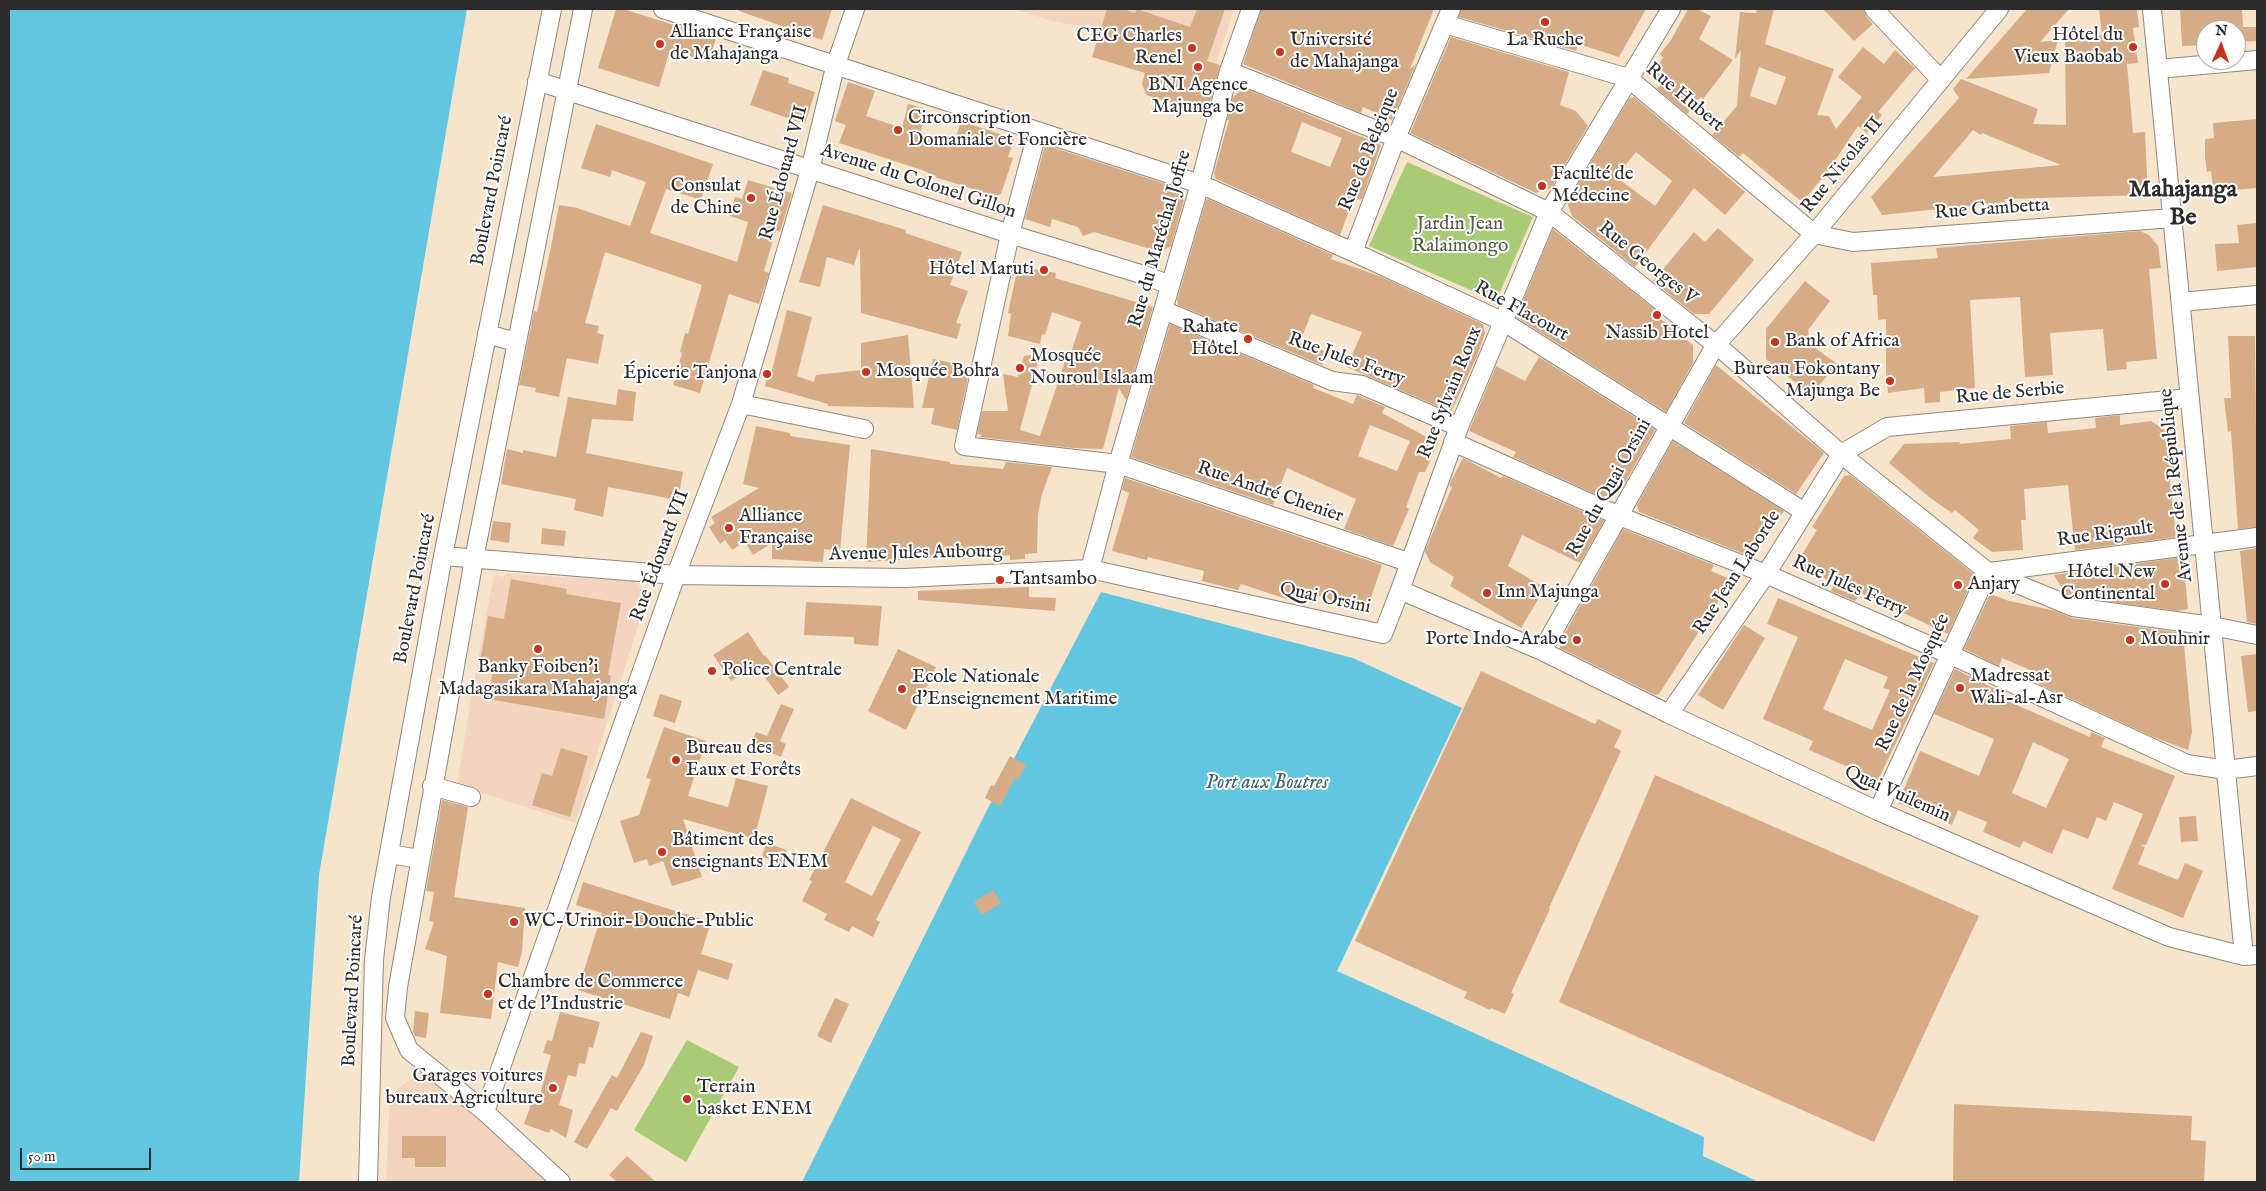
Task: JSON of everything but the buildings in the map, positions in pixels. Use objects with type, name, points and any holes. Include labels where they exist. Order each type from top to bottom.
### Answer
[{"type":"street","name":"Boulevard Poincaré","points":[[368,1182],[375,951],[381,897],[443,556],[552,9]]},
{"type":"street","points":[[561,1182],[485,1112],[409,1050],[395,1018],[398,987],[432,786],[474,559],[583,9]]},
{"type":"street","name":"Rue Flacourt","points":[[663,9],[1200,184],[1504,322],[1804,511]]},
{"type":"street","name":"Rue Édouard VII","points":[[485,1112],[676,575],[741,404],[810,170],[836,66],[855,9]]},
{"type":"street","name":"Rue du Maréchal Joffre","points":[[1090,569],[1118,464],[1200,184],[1229,71],[1251,9]]},
{"type":"street","name":"Rue Sylvain Roux","points":[[1400,590],[1408,562],[1456,435],[1549,212],[1671,9]]},
{"type":"street","points":[[1874,9],[1941,80]]},
{"type":"street","name":"Rue Nicolas II","points":[[1716,346],[1814,234],[1998,9]]},
{"type":"street","name":"Avenue de la République","points":[[2152,9],[2182,302],[2226,770],[2251,956]]},
{"type":"street","name":"Rue Hubert","points":[[1448,16],[1628,78],[1814,234]]},
{"type":"street","name":"Rue de Belgique","points":[[1353,252],[1396,138],[1448,16]]},
{"type":"street","points":[[2158,69],[2257,60]]},
{"type":"street","name":"Rue Georges V","points":[[1229,71],[1396,138],[1549,212],[1734,360],[1840,454],[1988,572],[2073,607],[2212,626],[2257,635]]},
{"type":"street","name":"Avenue du Colonel Gillon","points":[[537,81],[1010,234],[1144,274],[1170,285]]},
{"type":"street","points":[[1010,234],[1037,132]]},
{"type":"street","name":"Rue Gambetta","points":[[1814,234],[1853,242],[2173,218]]},
{"type":"street","name":"Rue André Chenier","points":[[1010,234],[964,446],[1118,464],[1408,562]]},
{"type":"street","points":[[2182,302],[2257,295]]},
{"type":"street","name":"Rue Jules Ferry","points":[[1163,310],[1332,381],[1362,385],[1456,435],[1619,516],[1766,574],[1951,655],[2187,764],[2226,770],[2257,766]]},
{"type":"street","points":[[487,334],[516,342]]},
{"type":"street","name":"Rue du Quai Orsini","points":[[1542,651],[1668,426],[1716,346]]},
{"type":"street","name":"Rue de Serbie","points":[[1840,454],[1887,427],[2190,398]]},
{"type":"street","points":[[741,404],[864,429]]},
{"type":"street","name":"Rue Jean Laborde","points":[[1669,714],[1766,574],[1840,454]]},
{"type":"street","name":"Rue Rigault","points":[[1988,572],[2257,537]]},
{"type":"street","name":"Avenue Jules Aubourg","points":[[443,556],[676,575],[904,578],[1090,569]]},
{"type":"street","name":"Quai Orsini","points":[[1090,569],[1383,634],[1400,590],[1542,651]]},
{"type":"street","name":"Rue de la Mosquée","points":[[1878,811],[1988,572]]},
{"type":"street","name":"Quai Vuilemin","points":[[1542,651],[1669,714],[1878,811],[2169,937],[2251,956]]},
{"type":"street","points":[[432,786],[471,797]]},
{"type":"street","points":[[389,854],[420,859]]},
{"type":"street","points":[[372,1017],[395,1018]]},
{"type":"shaded area","name":"CEG Charles Renel","points":[[1014,9],[1234,9],[1216,63],[1110,32],[1052,21]]},
{"type":"shaded area","points":[[507,574],[635,581],[648,595],[575,823],[457,785],[494,575],[503,577]]},
{"type":"shaded area","points":[[425,1069],[548,1182],[386,1182],[390,1094]]},
{"type":"green space","name":"Jardin Jean Ralaimongo","points":[[1407,162],[1533,217],[1496,301],[1369,246]]},
{"type":"green space","name":"Terrain basket ENEM","points":[[687,1040],[739,1067],[686,1162],[634,1130]]},
{"type":"water","points":[[9,9],[467,9],[319,875],[299,1182],[9,1182]]},
{"type":"water","name":"Port aux Boutres","points":[[1101,592],[1353,658],[1462,708],[1337,971],[1704,1137],[1703,1156],[1759,1182],[802,1182],[986,812]]},
{"type":"place","name":"La Ruche","points":[[1545,22]]},
{"type":"place","name":"Alliance Française de Mahajanga","points":[[660,44]]},
{"type":"place","name":"Hôtel du Vieux Baobab","points":[[2133,47]]},
{"type":"place","name":"CEG Charles Renel","points":[[1192,48]]},
{"type":"place","name":"Université de Mahajanga","points":[[1280,52]]},
{"type":"place","name":"BNI Agence Majunga be","points":[[1198,67]]},
{"type":"place","name":"Circonscription Domaniale et Foncière","points":[[898,130]]},
{"type":"place","name":"Faculté de Médecine","points":[[1542,186]]},
{"type":"place","name":"Consulat de Chine","points":[[751,198]]},
{"type":"place","name":"Hôtel Maruti","points":[[1044,270]]},
{"type":"place","name":"Nassib Hotel","points":[[1657,315]]},
{"type":"place","name":"Rahate Hôtel","points":[[1248,339]]},
{"type":"place","name":"Bank of Africa","points":[[1775,342]]},
{"type":"place","name":"Mosquée Nouroul Islaam","points":[[1020,368]]},
{"type":"place","name":"Mosquée Bohra","points":[[866,372]]},
{"type":"place","name":"Épicerie Tanjona","points":[[767,374]]},
{"type":"place","name":"Bureau Fokontany Majunga Be","points":[[1890,381]]},
{"type":"place","name":"Alliance Française","points":[[729,528]]},
{"type":"place","name":"Tantsambo","points":[[1000,580]]},
{"type":"place","name":"Hôtel New Continental","points":[[2165,584]]},
{"type":"place","name":"Anjary","points":[[1958,585]]},
{"type":"place","name":"Inn Majunga","points":[[1487,593]]},
{"type":"place","name":"Porte Indo-Arabe","points":[[1577,640]]},
{"type":"place","name":"Mouhnir","points":[[2130,640]]},
{"type":"place","name":"Banky Foiben'i Madagasikara Mahajanga","points":[[538,649]]},
{"type":"place","name":"Police Centrale","points":[[712,671]]},
{"type":"place","name":"Madressat Wali-al-Asr","points":[[1960,688]]},
{"type":"place","name":"Ecole Nationale d'Enseignement Maritime","points":[[902,689]]},
{"type":"place","name":"Bureau des Eaux et Forêts","points":[[676,760]]},
{"type":"place","name":"Bâtiment des enseignants ENEM","points":[[662,852]]},
{"type":"place","name":"WC-Urinoir-Douche-Public","points":[[514,922]]},
{"type":"place","name":"Chambre de Commerce et de l'Industrie","points":[[488,994]]},
{"type":"place","name":"Garages voitures bureaux Agriculture","points":[[553,1088]]},
{"type":"place","name":"Terrain basket ENEM","points":[[687,1099]]},
{"type":"district","name":"Mahajanga Be","points":[[2183,205]]}]
